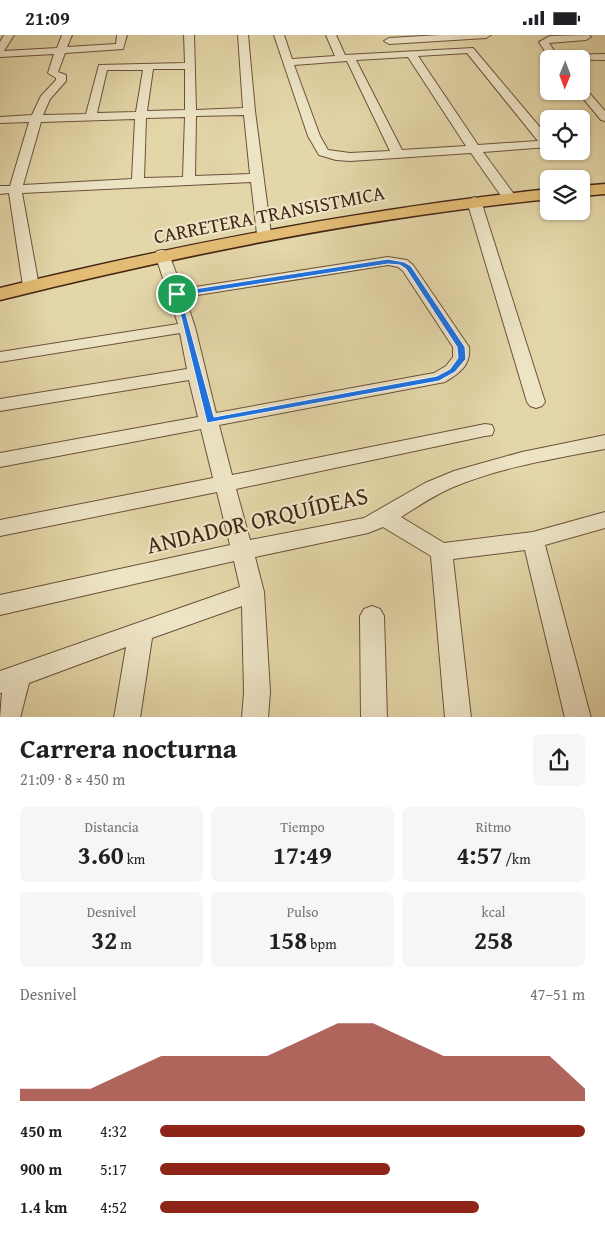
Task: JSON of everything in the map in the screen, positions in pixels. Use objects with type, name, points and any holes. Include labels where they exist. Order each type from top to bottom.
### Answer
[{"type":"main road","points":[[590,190],[605,189]]},
{"type":"main road","name":"CARRETERA TRANSISTMICA","points":[[0,293],[162,254],[264,234],[363,216],[474,201],[540,195]]},
{"type":"street","points":[[0,49],[9,35]]},
{"type":"street","points":[[32,286],[15,189],[36,118],[45,97],[61,81],[62,77],[53,73],[68,35]]},
{"type":"street","points":[[0,54],[120,47],[122,35]]},
{"type":"street","points":[[189,35],[189,180]]},
{"type":"street","points":[[243,35],[256,178],[264,234]]},
{"type":"street","points":[[279,35],[287,61],[314,136],[323,152],[336,156],[350,157],[547,144],[470,50],[287,61]]},
{"type":"street","points":[[331,35],[398,154]]},
{"type":"street","points":[[397,55],[387,38],[486,35]]},
{"type":"street","points":[[548,50],[544,42],[548,37],[587,38]]},
{"type":"street","points":[[411,54],[474,149],[510,197]]},
{"type":"street","points":[[590,58],[605,57]]},
{"type":"street","points":[[91,116],[103,67],[190,66]]},
{"type":"street","points":[[138,182],[139,128],[148,67]]},
{"type":"street","points":[[590,100],[605,118]]},
{"type":"street","points":[[0,120],[249,111]]},
{"type":"street","points":[[0,190],[138,182],[256,178]]},
{"type":"street","points":[[474,201],[536,403]]},
{"type":"street","points":[[162,254],[187,327],[196,373],[253,592],[257,692],[255,717]]},
{"type":"street","points":[[0,460],[439,378],[452,370],[462,359],[461,347],[408,268],[402,263],[388,261],[177,294]]},
{"type":"street","points":[[0,357],[187,327]]},
{"type":"street","points":[[0,405],[196,373]]},
{"type":"street","points":[[0,528],[394,450],[485,430]]},
{"type":"street","name":"ANDADOR ORQUÍDEAS","points":[[0,605],[368,525],[385,518],[441,485],[478,469],[605,442]]},
{"type":"street","points":[[385,518],[441,552],[532,540],[605,520]]},
{"type":"street","points":[[532,540],[578,717]]},
{"type":"street","points":[[441,552],[458,717]]},
{"type":"street","points":[[7,717],[10,678],[253,592]]},
{"type":"street","points":[[372,616],[374,717]]},
{"type":"street","points":[[127,717],[141,631]]},
{"type":"route","points":[[388,261],[402,263],[408,268],[461,347],[462,359],[452,370],[439,378],[210,421],[177,294],[388,261]]}]
